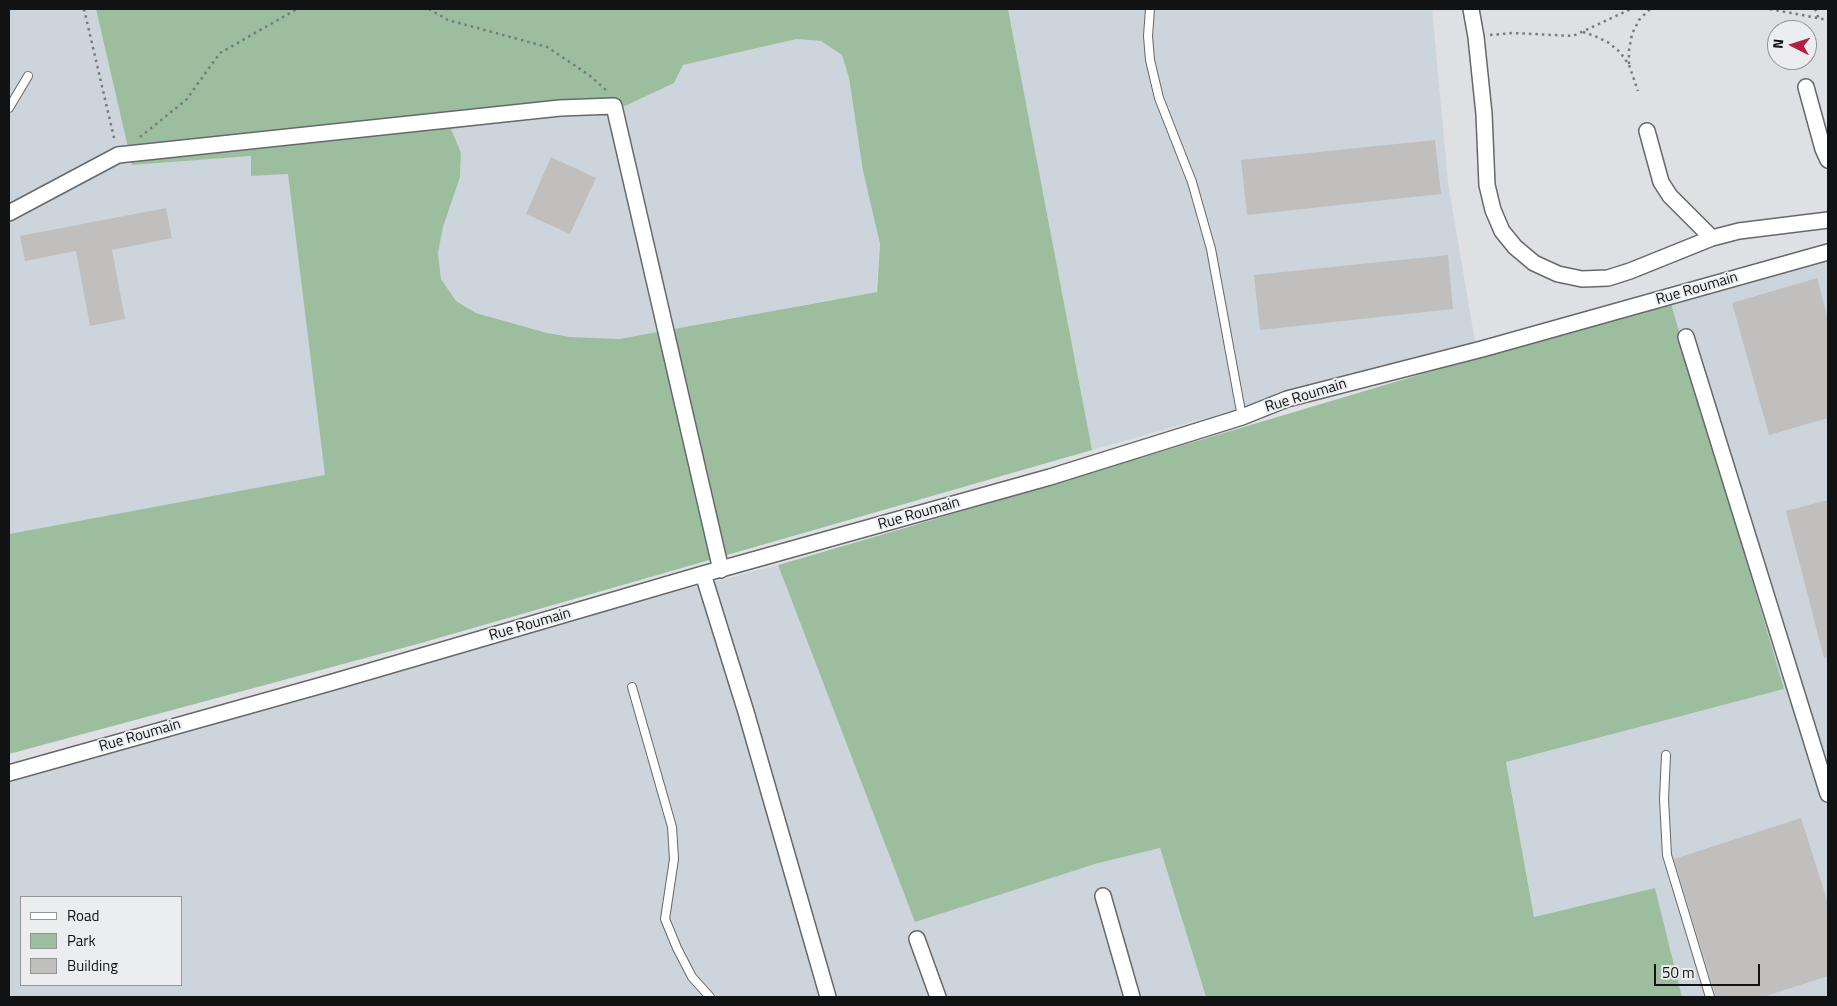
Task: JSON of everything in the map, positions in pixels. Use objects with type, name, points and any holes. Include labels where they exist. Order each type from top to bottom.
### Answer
[{"type":"street","points":[[1471,9],[1476,37],[1484,114],[1487,185],[1492,210],[1502,231],[1515,247],[1534,263],[1558,274],[1582,279],[1608,278],[1712,238],[1739,231],[1828,220]]},
{"type":"street","points":[[1806,87],[1822,149],[1828,160]]},
{"type":"street","points":[[9,213],[125,155],[560,108],[614,106],[721,570]]},
{"type":"street","points":[[1647,131],[1662,182],[1670,196],[1712,238]]},
{"type":"street","name":"Rue Roumain","points":[[9,772],[333,682],[703,574],[1050,477],[1242,418],[1288,399],[1482,349],[1828,252]]},
{"type":"street","points":[[1686,337],[1828,794]]},
{"type":"street","points":[[703,574],[828,997]]},
{"type":"street","points":[[1103,896],[1132,997]]},
{"type":"street","points":[[917,939],[938,997]]},
{"type":"lane","points":[[1150,9],[1148,36],[1150,60],[1159,98],[1192,182],[1211,249],[1242,418]]},
{"type":"lane","points":[[9,108],[28,76]]},
{"type":"lane","points":[[632,687],[672,827],[674,859],[665,919],[692,977],[710,997]]},
{"type":"lane","points":[[1666,755],[1664,799],[1667,855],[1710,997]]},
{"type":"path","points":[[84,9],[125,155]]},
{"type":"path","points":[[125,155],[134,142],[186,100],[220,53],[297,9]]},
{"type":"path","points":[[429,9],[448,20],[548,47],[589,75],[606,90],[607,106]]},
{"type":"path","points":[[1476,37],[1513,33],[1573,36],[1631,9]]},
{"type":"path","points":[[1629,66],[1632,34],[1639,20],[1650,9]]},
{"type":"path","points":[[1770,9],[1828,20]]},
{"type":"path","points":[[1815,9],[1819,19]]},
{"type":"path","points":[[1583,32],[1609,43],[1620,52],[1629,66],[1638,91]]},
{"type":"shaded area","points":[[9,9],[96,9],[132,165],[251,156],[252,176],[288,174],[326,475],[9,534]]},
{"type":"shaded area","points":[[1008,9],[1432,9],[1448,182],[1475,342],[1092,450]]},
{"type":"shaded area","points":[[797,39],[821,41],[842,55],[849,78],[863,171],[880,244],[876,292],[619,339],[595,340],[547,333],[476,313],[455,301],[441,279],[438,253],[443,227],[460,177],[461,153],[450,129],[625,106],[674,83],[683,65]]},
{"type":"shaded area","points":[[1828,257],[1828,997],[1682,997],[1655,888],[1534,917],[1506,762],[1783,689],[1670,300]]},
{"type":"shaded area","points":[[778,565],[915,921],[1095,864],[1160,848],[1206,997],[9,997],[9,776],[434,656]]},
{"type":"green space","points":[[96,9],[1008,9],[1092,450],[421,643],[9,754],[9,534],[325,475],[288,174],[251,176],[251,156],[132,165]],"holes":[[[797,39],[821,41],[842,55],[849,78],[863,171],[880,244],[877,292],[619,339],[571,337],[547,333],[476,313],[456,301],[441,279],[438,253],[443,227],[460,177],[461,153],[451,129],[625,106],[674,83],[683,65]]]},
{"type":"green space","points":[[1670,300],[1784,689],[1506,762],[1534,917],[1655,888],[1682,997],[1206,997],[1160,848],[1095,864],[915,922],[778,565]]},
{"type":"building","points":[[1435,140],[1441,194],[1247,215],[1241,160]]},
{"type":"building","points":[[551,157],[596,178],[570,234],[526,214]]},
{"type":"building","points":[[166,208],[172,238],[112,250],[125,319],[90,326],[76,251],[25,261],[20,236]]},
{"type":"building","points":[[1448,255],[1453,309],[1260,330],[1254,275]]},
{"type":"building","points":[[1817,278],[1828,319],[1828,418],[1769,435],[1732,303]]},
{"type":"building","points":[[1828,500],[1828,657],[1824,658],[1786,511]]},
{"type":"building","points":[[1801,818],[1828,903],[1828,976],[1763,997],[1716,997],[1674,859]]}]
